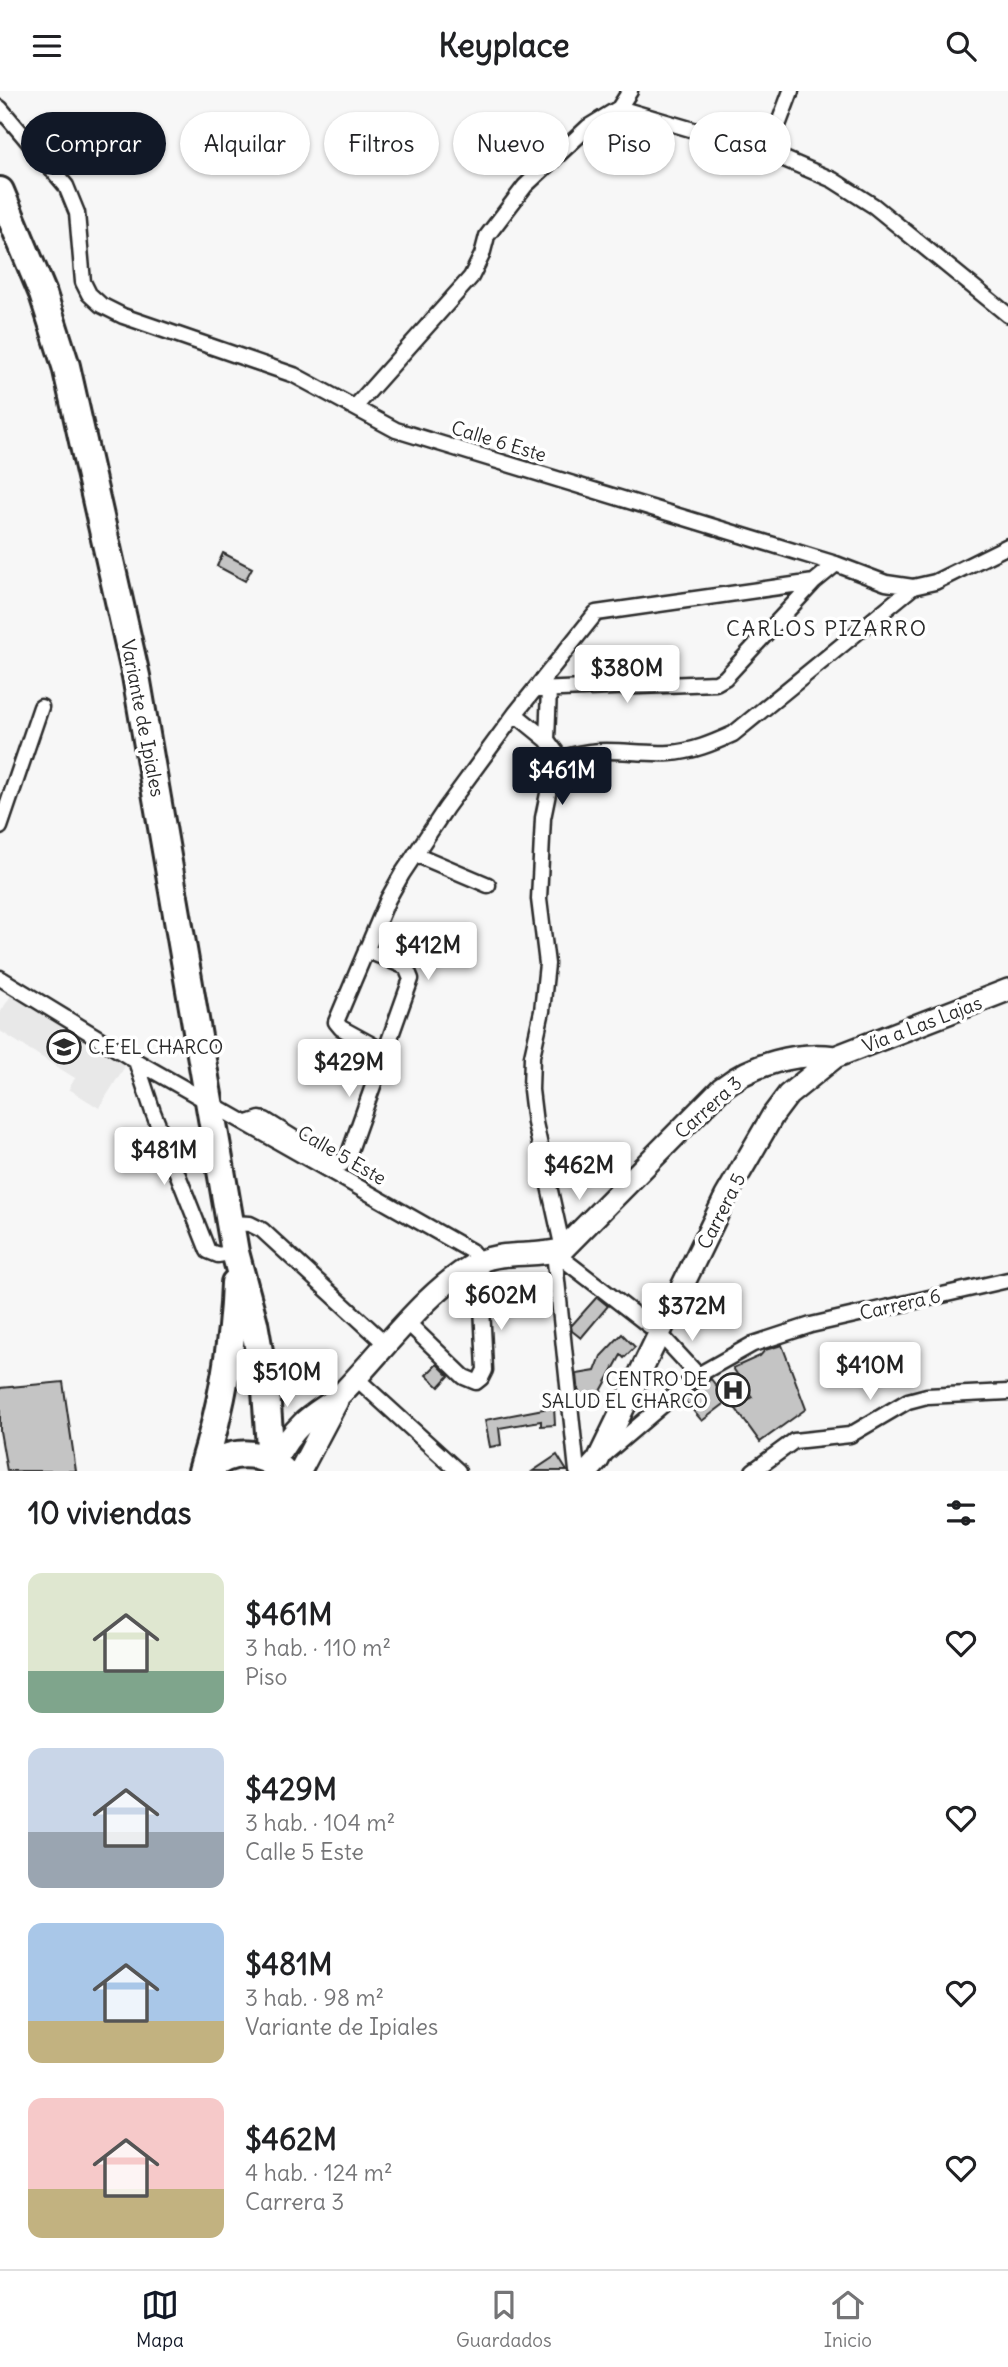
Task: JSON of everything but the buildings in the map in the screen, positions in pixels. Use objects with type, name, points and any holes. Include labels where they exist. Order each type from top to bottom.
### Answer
[{"type":"highway","name":"Variante de Ipiales","points":[[0,191],[34,270],[62,354],[136,676],[173,877],[230,1223],[254,1324],[266,1391],[276,1465]]},
{"type":"highway","name":"Variante de Ipiales","points":[[204,1471],[228,1369],[236,1255]]},
{"type":"highway","points":[[204,1471],[217,1461],[239,1454],[250,1454],[276,1465]]},
{"type":"street","points":[[355,407],[471,277],[482,255],[487,236],[525,186],[588,127],[619,108],[630,91]]},
{"type":"street","points":[[783,112],[791,91]]},
{"type":"street","name":"Calle 6 Este","points":[[0,108],[66,186],[77,213],[83,282],[89,295],[102,305],[123,316],[294,375],[396,430],[836,564],[886,583],[913,587]]},
{"type":"street","points":[[619,108],[689,129]]},
{"type":"street","points":[[791,162],[833,180],[874,206],[1008,315]]},
{"type":"street","points":[[577,1471],[558,1250],[531,1090],[532,1056],[542,1011],[547,964],[538,899],[543,818],[552,774],[561,759],[595,750],[671,753],[709,745],[733,734],[913,587],[935,582],[1008,546]]},
{"type":"street","points":[[542,689],[716,684],[725,678],[814,582],[836,564]]},
{"type":"street","points":[[385,1052],[341,1028],[336,1022],[388,899],[415,854],[515,714],[542,689],[596,613],[814,582]]},
{"type":"street","points":[[542,689],[547,740]]},
{"type":"street","points":[[0,827],[41,707]]},
{"type":"street","points":[[515,714],[547,740],[561,759]]},
{"type":"street","points":[[415,854],[488,885]]},
{"type":"street","points":[[248,1123],[260,1119],[269,1122],[334,1163],[342,1164],[347,1159],[411,979],[406,967],[366,950]]},
{"type":"street","name":"Calle 5 Este","points":[[0,978],[136,1061],[471,1251],[480,1262]]},
{"type":"street","name":"Vía a Las Lajas","points":[[835,1057],[1008,990]]},
{"type":"street","name":"Carrera 3","points":[[558,1250],[722,1088],[739,1076],[759,1067],[805,1056],[835,1057]]},
{"type":"street","name":"Carrera 5","points":[[593,1466],[726,1196],[773,1115],[788,1095],[835,1057]]},
{"type":"street","points":[[136,1061],[153,1112],[208,1251],[218,1255],[236,1255]]},
{"type":"street","points":[[230,1223],[250,1224],[262,1230],[387,1345]]},
{"type":"street","points":[[276,1465],[286,1441],[303,1422],[349,1386],[438,1291],[463,1271],[500,1255],[558,1250],[660,1334],[698,1375]]},
{"type":"street","points":[[408,1323],[464,1377],[475,1382],[481,1378],[485,1370],[480,1262]]},
{"type":"street","name":"Carrera 6","points":[[593,1466],[698,1375],[753,1344],[811,1325],[1008,1280]]},
{"type":"street","points":[[300,1471],[349,1386]]},
{"type":"street","points":[[349,1386],[458,1471]]},
{"type":"street","points":[[753,1471],[794,1441],[850,1435],[908,1401],[926,1396],[1008,1392]]},
{"type":"shaded area","name":"C.E EL CHARCO","points":[[13,992],[127,1063],[99,1108],[69,1089],[75,1078],[0,1031],[0,1013]]},
{"type":"shaded area","name":"CENTRO DE SALUD EL CHARCO","points":[[733,1368],[752,1397],[743,1404],[738,1399],[732,1404],[714,1382]]},
{"type":"place","name":"C.E EL CHARCO","points":[[64,1047]]},
{"type":"place","name":"CENTRO DE SALUD EL CHARCO","points":[[733,1390]]},
{"type":"district","name":"CARLOS PIZARRO","points":[[827,629]]}]
